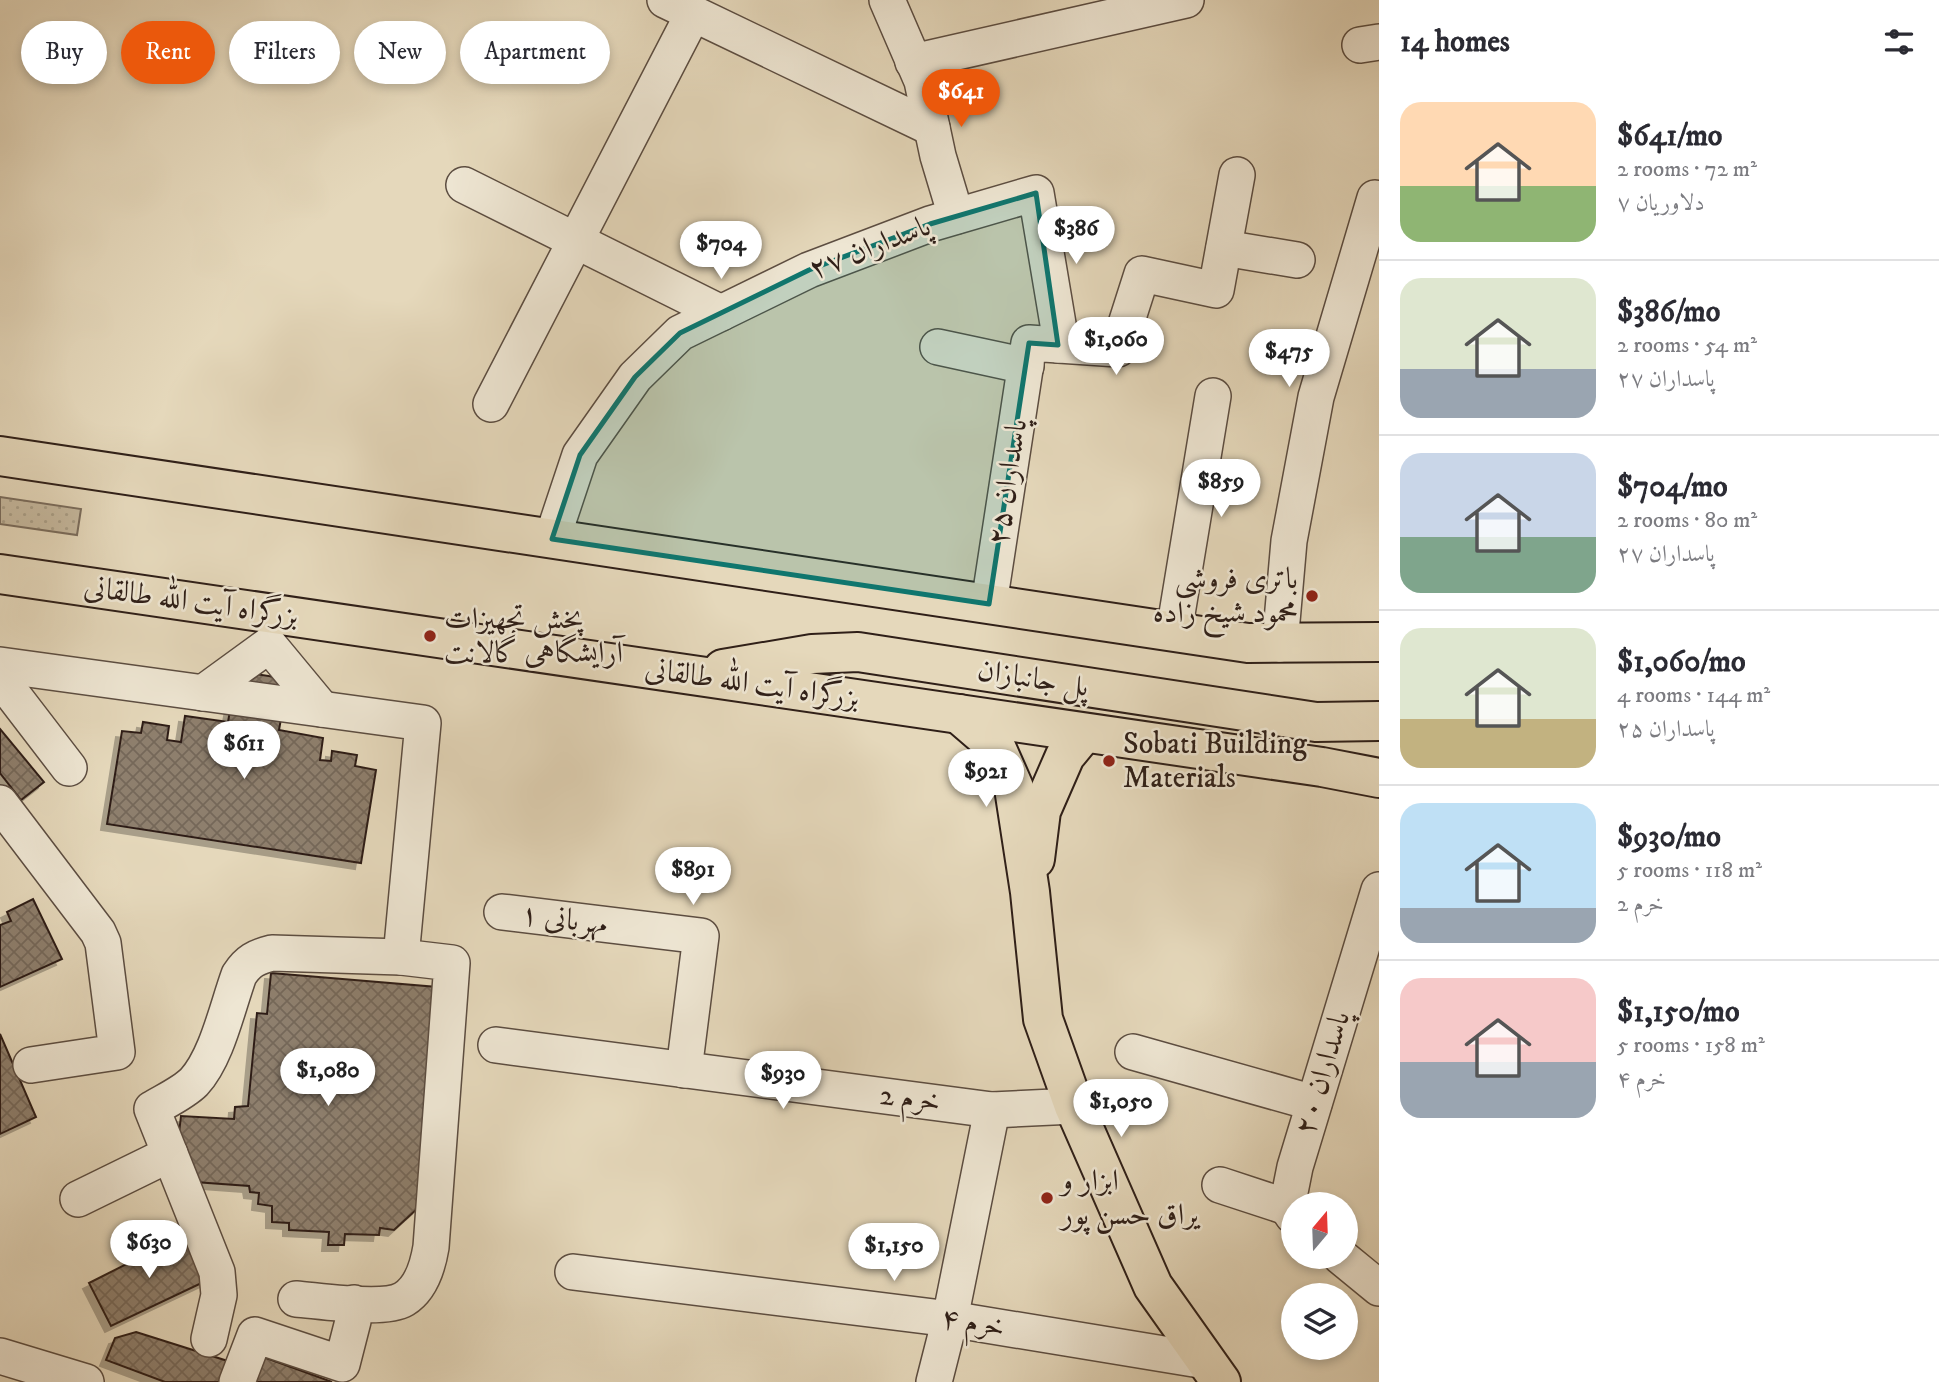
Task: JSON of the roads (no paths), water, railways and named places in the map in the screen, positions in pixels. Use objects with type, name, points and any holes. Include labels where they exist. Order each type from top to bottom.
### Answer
[{"type":"main road","points":[[0,456],[1174,632],[1342,653],[1356,656],[1379,673]]},
{"type":"main road","name":"بزرگراه آیت الله طالقانی","points":[[0,574],[1322,767],[1379,778]]},
{"type":"main road","points":[[1264,644],[1379,642]]},
{"type":"main road","name":"پل جانبازان","points":[[687,674],[812,654],[858,652],[1316,722],[1379,721]]},
{"type":"main road","points":[[959,714],[995,746],[1014,788],[1030,892],[1043,1020],[1074,1107],[1153,1286],[1213,1372]]},
{"type":"main road","points":[[1030,892],[1041,811],[1065,756],[1084,733]]},
{"type":"main road","points":[[1322,767],[1355,762],[1379,745]]},
{"type":"street","points":[[887,0],[922,81],[956,216]]},
{"type":"street","points":[[913,62],[1186,0]]},
{"type":"street","points":[[491,404],[575,240],[679,7],[932,128]]},
{"type":"street","name":"پاسداران ۲۵","points":[[989,604],[1029,343],[1118,349],[1142,274],[1216,290],[1237,174]]},
{"type":"street","points":[[464,184],[720,313]]},
{"type":"street","name":"پاسداران ۲۷","points":[[552,538],[579,455],[635,377],[680,332],[809,270],[930,224],[1036,193],[1058,324],[1058,345]]},
{"type":"street","points":[[1264,644],[1289,541],[1316,397],[1375,198],[1379,199]]},
{"type":"street","points":[[1224,248],[1297,260]]},
{"type":"street","points":[[938,347],[1026,366]]},
{"type":"street","points":[[1174,632],[1213,396]]},
{"type":"street","points":[[203,692],[269,645],[322,709]]},
{"type":"street","points":[[0,665],[423,723],[401,957]]},
{"type":"street","points":[[0,678],[69,768]]},
{"type":"street","points":[[0,803],[98,932],[103,943],[117,1052],[31,1065]]},
{"type":"street","name":"پاسداران ۲۰","points":[[1292,1192],[1295,1167],[1379,890]]},
{"type":"street","name":"مهربانی ۱","points":[[502,912],[701,936],[684,1070]]},
{"type":"street","points":[[209,1339],[219,1295],[217,1272],[152,1109],[192,1084],[208,1062],[245,965],[253,958],[272,953],[401,957],[452,963],[431,1247],[427,1266],[418,1285],[404,1299],[384,1305],[296,1299]]},
{"type":"street","name":"خرم 2","points":[[496,1045],[992,1110],[1074,1107]]},
{"type":"street","points":[[1133,1052],[1314,1103]]},
{"type":"street","points":[[934,1382],[950,1319],[992,1110]]},
{"type":"street","points":[[78,1199],[170,1154]]},
{"type":"street","points":[[1220,1185],[1281,1208]]},
{"type":"street","points":[[1356,1269],[1379,1288]]},
{"type":"street","name":"خرم ۴","points":[[573,1272],[950,1319],[1150,1367],[1213,1372]]},
{"type":"street","points":[[237,1382],[255,1335],[342,1364],[353,1321],[354,1303]]},
{"type":"street","points":[[0,1356],[86,1382]]},
{"type":"place","name":"باتری فروشی محمود شیخ زاده","points":[[1312,596]]},
{"type":"place","name":"پخش تجهیزات آرایشگاهی گالانت","points":[[430,636]]},
{"type":"place","name":"Sobati Building Materials","points":[[1109,761]]},
{"type":"place","name":"ابزار و یراق حسن پور","points":[[1047,1198]]}]
